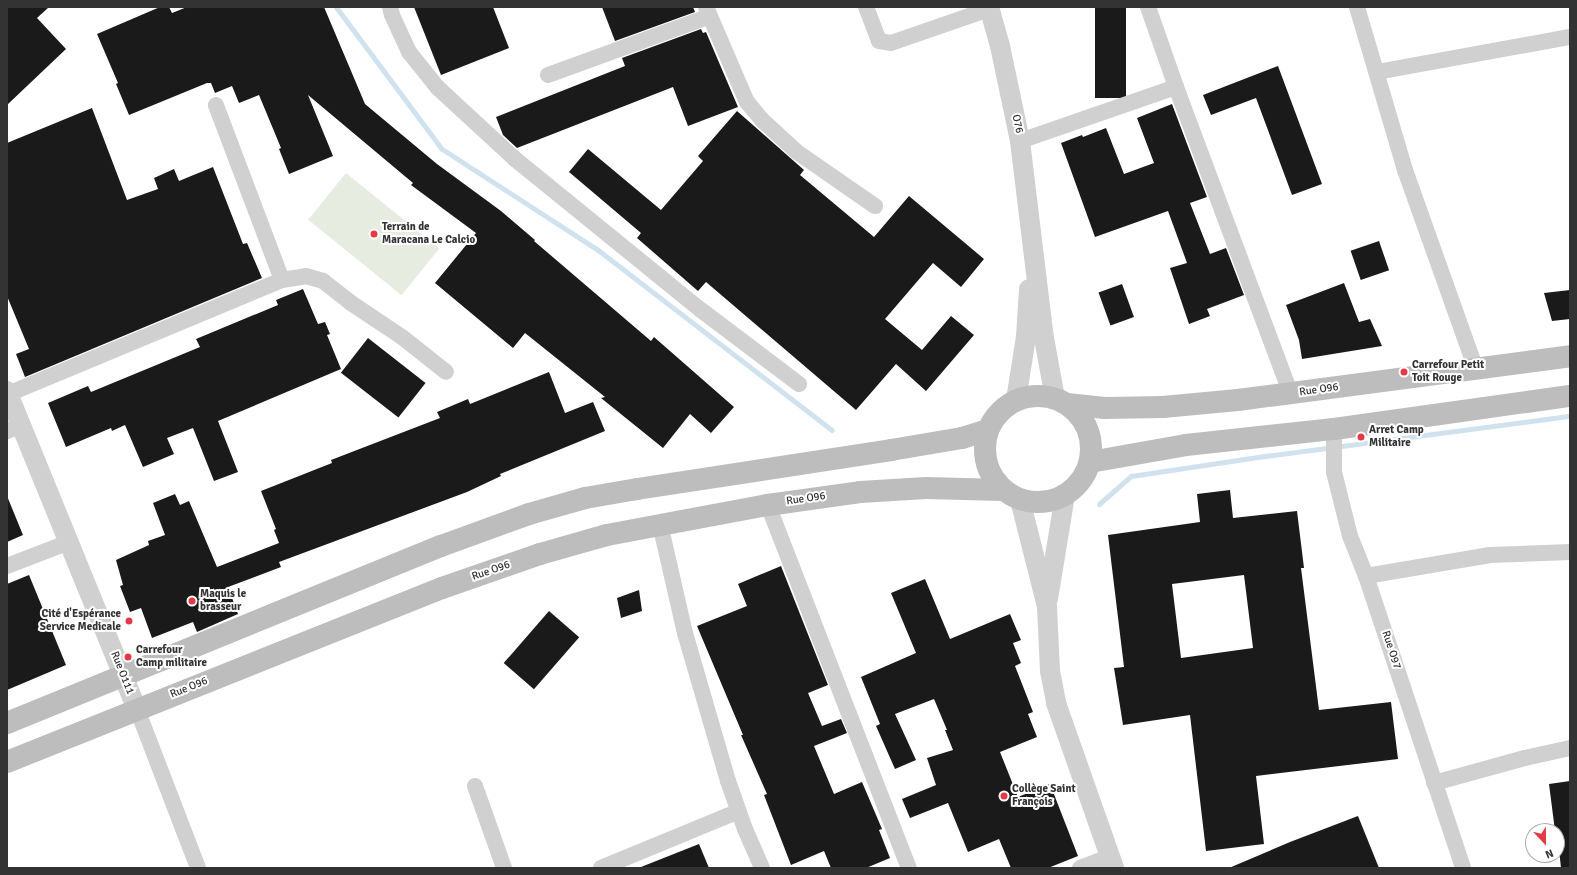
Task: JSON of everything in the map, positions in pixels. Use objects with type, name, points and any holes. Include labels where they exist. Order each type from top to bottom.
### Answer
[{"type":"main road","name":"Rue O96","points":[[1061,401],[1105,408],[1163,407],[1291,394],[1570,356]]},
{"type":"main road","points":[[1028,396],[1042,396],[1061,401],[1077,412],[1085,423],[1090,436],[1090,462],[1084,475],[1076,486],[1065,495],[1043,502],[1011,495],[994,480],[987,468],[984,456],[984,443],[994,418],[1004,408],[1016,400],[1028,396]]},
{"type":"main road","points":[[1090,462],[1186,445],[1334,429],[1570,396]]},
{"type":"main road","points":[[7,723],[434,548],[529,514],[585,498],[637,488],[962,438],[988,430]]},
{"type":"main road","name":"Rue O96","points":[[7,762],[442,588],[540,554],[607,535],[768,505],[860,492],[926,488],[1011,495]]},
{"type":"street","points":[[390,7],[392,15],[409,52],[442,92],[528,169],[701,310],[799,384]]},
{"type":"street","points":[[866,7],[879,41],[891,43],[989,8]]},
{"type":"street","points":[[1148,7],[1176,87],[1291,394]]},
{"type":"street","points":[[1357,7],[1403,163],[1476,369]]},
{"type":"street","name":"O76","points":[[989,8],[1000,46],[1020,141],[1032,244]]},
{"type":"street","points":[[548,75],[708,12],[746,102],[762,120],[796,152],[875,206]]},
{"type":"street","points":[[1377,72],[1570,37]]},
{"type":"street","points":[[1020,141],[1176,87]]},
{"type":"street","points":[[216,105],[282,280]]},
{"type":"street","points":[[1016,400],[1026,337],[1032,244]]},
{"type":"street","points":[[1032,244],[1044,338],[1061,401]]},
{"type":"street","points":[[8,393],[282,280],[306,276],[323,281],[402,337],[446,372]]},
{"type":"street","name":"Rue O111","points":[[8,393],[14,428],[68,543],[124,676],[198,868]]},
{"type":"street","name":"Rue O97","points":[[1334,429],[1334,472],[1340,501],[1350,536],[1366,576],[1463,868]]},
{"type":"street","points":[[1011,495],[1047,607]]},
{"type":"street","points":[[1065,495],[1047,607],[1050,671],[1056,703],[1112,862],[1080,868]]},
{"type":"street","points":[[768,505],[909,868]]},
{"type":"street","points":[[660,524],[685,633],[739,811],[762,868]]},
{"type":"street","points":[[7,566],[68,543]]},
{"type":"street","points":[[1366,576],[1490,555],[1570,552]]},
{"type":"street","points":[[1434,783],[1525,758],[1570,748]]},
{"type":"street","points":[[475,786],[504,868]]},
{"type":"street","points":[[601,868],[739,811]]},
{"type":"shaded area","name":"Terrain de Maracana Le Calcio","points":[[346,173],[439,249],[401,295],[308,220]]},
{"type":"building","points":[[7,7],[49,7],[37,18],[66,49],[7,105]]},
{"type":"building","points":[[160,7],[169,7],[172,13],[187,7],[324,7],[365,104],[437,164],[501,211],[651,341],[654,337],[734,407],[711,433],[690,414],[663,448],[601,398],[605,397],[525,333],[513,348],[435,283],[476,233],[411,185],[413,183],[308,95],[333,156],[289,174],[279,149],[281,148],[259,95],[239,103],[232,86],[215,93],[211,83],[207,83],[129,115],[116,84],[118,83],[97,34]]},
{"type":"building","points":[[414,7],[493,7],[509,48],[441,75]]},
{"type":"building","points":[[602,7],[693,7],[695,12],[615,41]]},
{"type":"building","points":[[1095,7],[1126,7],[1126,98],[1095,98]]},
{"type":"building","points":[[701,29],[703,33],[706,32],[738,107],[688,126],[673,87],[517,148],[503,135],[496,117],[625,66],[622,58]]},
{"type":"building","points":[[1278,66],[1322,184],[1292,195],[1256,98],[1211,115],[1203,95]]},
{"type":"building","points":[[1172,104],[1207,197],[1190,203],[1210,254],[1226,248],[1244,295],[1207,309],[1210,316],[1189,324],[1170,268],[1187,263],[1168,211],[1095,237],[1061,143],[1082,135],[1083,137],[1106,128],[1124,174],[1154,163],[1137,118]]},
{"type":"building","points":[[92,108],[127,200],[158,189],[154,178],[174,169],[179,181],[213,167],[243,244],[247,243],[262,278],[25,377],[16,354],[29,349],[7,296],[7,143]]},
{"type":"building","points":[[737,111],[804,170],[800,175],[874,237],[909,196],[984,259],[961,287],[933,263],[885,319],[922,350],[951,316],[974,335],[926,391],[896,364],[856,410],[706,282],[698,291],[637,238],[641,233],[569,172],[588,149],[661,210],[703,161],[698,156]]},
{"type":"building","points":[[1379,241],[1389,270],[1361,280],[1351,251]]},
{"type":"building","points":[[1344,283],[1359,322],[1370,319],[1382,346],[1302,359],[1299,340],[1286,305]]},
{"type":"building","points":[[1122,284],[1134,317],[1110,325],[1099,293]]},
{"type":"building","points":[[303,289],[318,324],[325,322],[330,334],[327,335],[341,369],[218,421],[238,472],[214,481],[193,428],[167,438],[174,454],[143,467],[125,425],[112,431],[111,428],[66,447],[48,403],[88,386],[91,392],[200,347],[196,339],[278,305],[276,300]]},
{"type":"building","points":[[1570,290],[1570,319],[1552,321],[1544,293]]},
{"type":"building","points":[[368,338],[426,383],[398,418],[341,373]]},
{"type":"building","points":[[549,372],[565,413],[593,402],[605,431],[500,474],[501,476],[467,492],[279,562],[281,567],[228,587],[238,614],[197,632],[193,622],[152,638],[141,608],[130,612],[120,586],[123,585],[116,560],[149,545],[148,541],[165,535],[153,503],[175,494],[180,505],[189,501],[217,567],[279,543],[274,530],[276,529],[261,491],[332,463],[331,460],[440,418],[437,412],[468,399],[470,404]]},
{"type":"building","points":[[1230,490],[1233,518],[1297,511],[1304,568],[1301,568],[1319,710],[1391,702],[1398,759],[1256,776],[1264,844],[1206,851],[1190,715],[1123,725],[1114,668],[1124,667],[1108,535],[1200,522],[1197,494]],"holes":[[[1244,575],[1253,648],[1181,658],[1172,584]]]},
{"type":"building","points":[[7,496],[23,535],[7,542]]},
{"type":"building","points":[[781,566],[828,685],[808,693],[822,726],[841,719],[847,733],[814,746],[834,794],[862,782],[882,829],[879,830],[890,858],[866,868],[831,868],[824,851],[791,865],[764,795],[767,794],[741,735],[743,735],[697,626],[747,606],[738,584]]},
{"type":"building","points":[[29,575],[66,665],[7,690],[7,584]]},
{"type":"building","points":[[925,579],[950,639],[1010,614],[1021,640],[1013,643],[1021,663],[1015,666],[1033,712],[1028,714],[1037,737],[1000,752],[1018,797],[1050,784],[1078,856],[1048,868],[1011,868],[999,839],[968,852],[948,803],[910,818],[902,799],[936,785],[927,758],[953,750],[945,730],[947,730],[934,699],[895,714],[916,760],[895,769],[876,726],[880,724],[861,677],[916,653],[891,593]]},
{"type":"building","points":[[639,590],[642,611],[621,618],[617,598]]},
{"type":"building","points":[[549,611],[579,637],[534,689],[504,663]]},
{"type":"building","points":[[1570,781],[1570,868],[1561,868],[1560,863],[1565,863],[1565,823],[1554,823],[1549,784]]},
{"type":"building","points":[[1358,816],[1379,868],[1229,868],[1290,842]]},
{"type":"building","points":[[699,844],[709,868],[641,868],[641,867]]},
{"type":"waterway","points":[[336,7],[442,149],[598,250],[832,430]]},
{"type":"waterway","points":[[1099,504],[1131,476],[1265,456],[1570,416]]},
{"type":"place","name":"Terrain de Maracana Le Calcio","points":[[374,234]]},
{"type":"place","name":"Carrefour Petit Toit Rouge","points":[[1404,372]]},
{"type":"place","name":"Arret Camp Militaire","points":[[1361,437]]},
{"type":"place","name":"Maquis le brasseur","points":[[192,601]]},
{"type":"place","name":"Cité d'Espérance Service Medicale","points":[[129,621]]},
{"type":"place","name":"Carrefour Camp militaire","points":[[128,657]]},
{"type":"place","name":"Collège Saint François","points":[[1004,796]]}]
